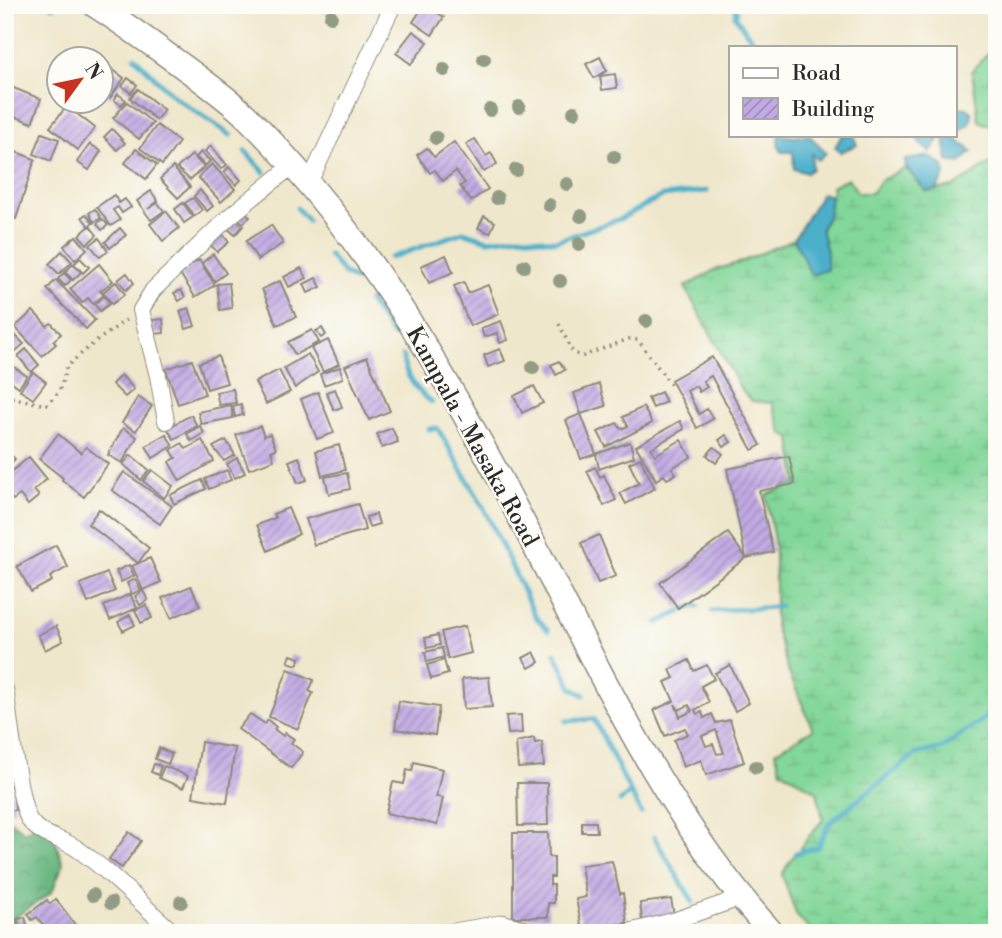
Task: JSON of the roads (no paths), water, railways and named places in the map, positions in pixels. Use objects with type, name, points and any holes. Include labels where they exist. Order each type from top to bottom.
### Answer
[{"type":"main road","name":"Kampala - Masaka Road","points":[[95,5],[219,93],[244,114],[301,174],[364,253],[471,425],[593,659],[664,788],[740,898],[772,933]]},
{"type":"street","points":[[166,421],[141,310],[153,290],[230,216],[301,174],[393,5]]},
{"type":"street","points":[[5,688],[28,819],[45,834],[64,840],[89,858],[174,933]]},
{"type":"street","points":[[625,933],[673,921],[740,898]]},
{"type":"street","points":[[446,933],[503,923],[538,933]]},
{"type":"water","points":[[956,107],[967,108],[972,113],[970,124],[961,130],[956,129]]},
{"type":"water","points":[[779,136],[810,136],[826,153],[818,160],[812,154],[812,169],[806,173],[794,169],[793,152],[782,152],[778,145]]},
{"type":"water","points":[[841,136],[853,136],[857,145],[840,152],[835,147]]},
{"type":"water","points":[[939,136],[939,140],[930,152],[920,144],[917,137]]},
{"type":"water","points":[[954,138],[972,151],[961,163],[948,161],[944,140]]},
{"type":"water","points":[[929,156],[944,166],[945,175],[936,190],[926,191],[906,168],[905,160]]},
{"type":"water","points":[[822,193],[831,196],[828,216],[821,229],[827,252],[827,270],[811,275],[794,239]]},
{"type":"waterway","points":[[733,5],[737,12],[735,16],[756,46]]},
{"type":"waterway","points":[[135,57],[173,96],[230,135]]},
{"type":"waterway","points":[[245,151],[264,172]]},
{"type":"waterway","points":[[390,258],[463,232],[488,240],[520,236],[556,241],[620,219],[662,196],[707,191]]},
{"type":"waterway","points":[[297,208],[308,221]]},
{"type":"waterway","points":[[329,255],[343,273],[355,280]]},
{"type":"waterway","points":[[369,301],[393,336]]},
{"type":"waterway","points":[[403,356],[405,369],[412,382],[432,402]]},
{"type":"waterway","points":[[429,429],[437,428],[444,439],[485,510],[535,616],[548,630]]},
{"type":"waterway","points":[[658,623],[687,608],[698,606]]},
{"type":"waterway","points":[[712,611],[780,606]]},
{"type":"waterway","points":[[555,653],[572,688],[584,695]]},
{"type":"waterway","points":[[796,853],[818,847],[829,823],[916,754],[942,748],[985,718],[997,697]]},
{"type":"waterway","points":[[566,721],[594,719],[641,813]]},
{"type":"waterway","points":[[620,801],[630,793]]},
{"type":"waterway","points":[[654,837],[693,902]]}]
